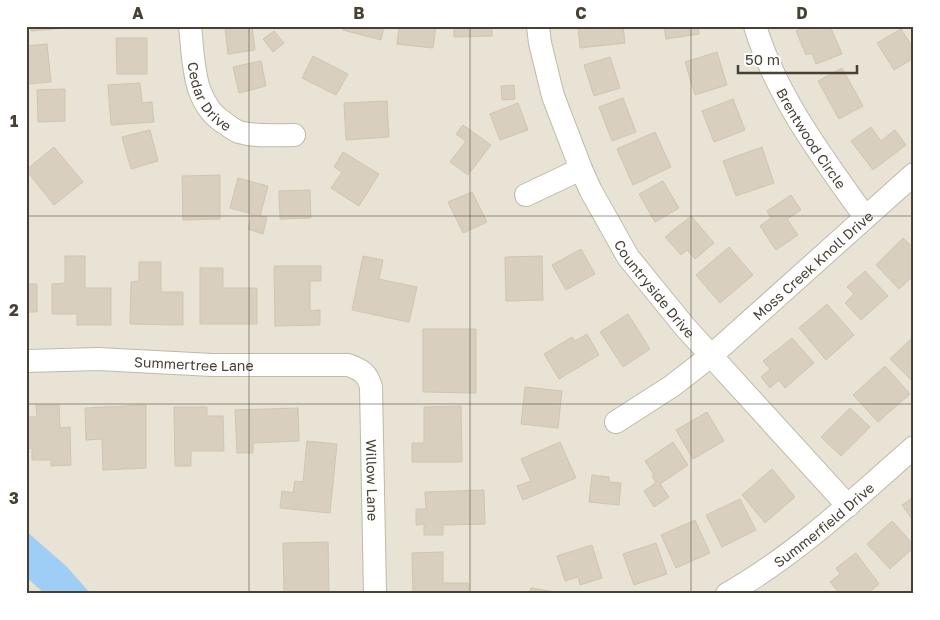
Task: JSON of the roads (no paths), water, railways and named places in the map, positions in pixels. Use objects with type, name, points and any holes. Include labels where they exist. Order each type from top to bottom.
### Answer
[{"type":"street","name":"Cedar Drive","points":[[190,26],[195,74],[207,108],[215,118],[238,132],[294,135]]},
{"type":"street","name":"Countryside Drive","points":[[538,26],[540,43],[553,96],[581,169],[591,191],[628,257],[685,327],[848,506]]},
{"type":"street","name":"Brentwood Circle","points":[[754,26],[786,100],[818,152],[865,217]]},
{"type":"street","points":[[526,195],[581,169]]},
{"type":"street","name":"Moss Creek Knoll Drive","points":[[616,422],[672,386],[712,355],[914,174]]},
{"type":"street","name":"Summertree Lane","points":[[26,361],[98,359],[212,365],[348,366],[361,370]]},
{"type":"street","name":"Willow Lane","points":[[361,370],[367,376],[371,387],[375,594]]},
{"type":"street","name":"Summerfield Drive","points":[[727,594],[801,545],[914,447]]},
{"type":"water","points":[[26,531],[66,566],[91,594],[45,594],[26,577]]}]
